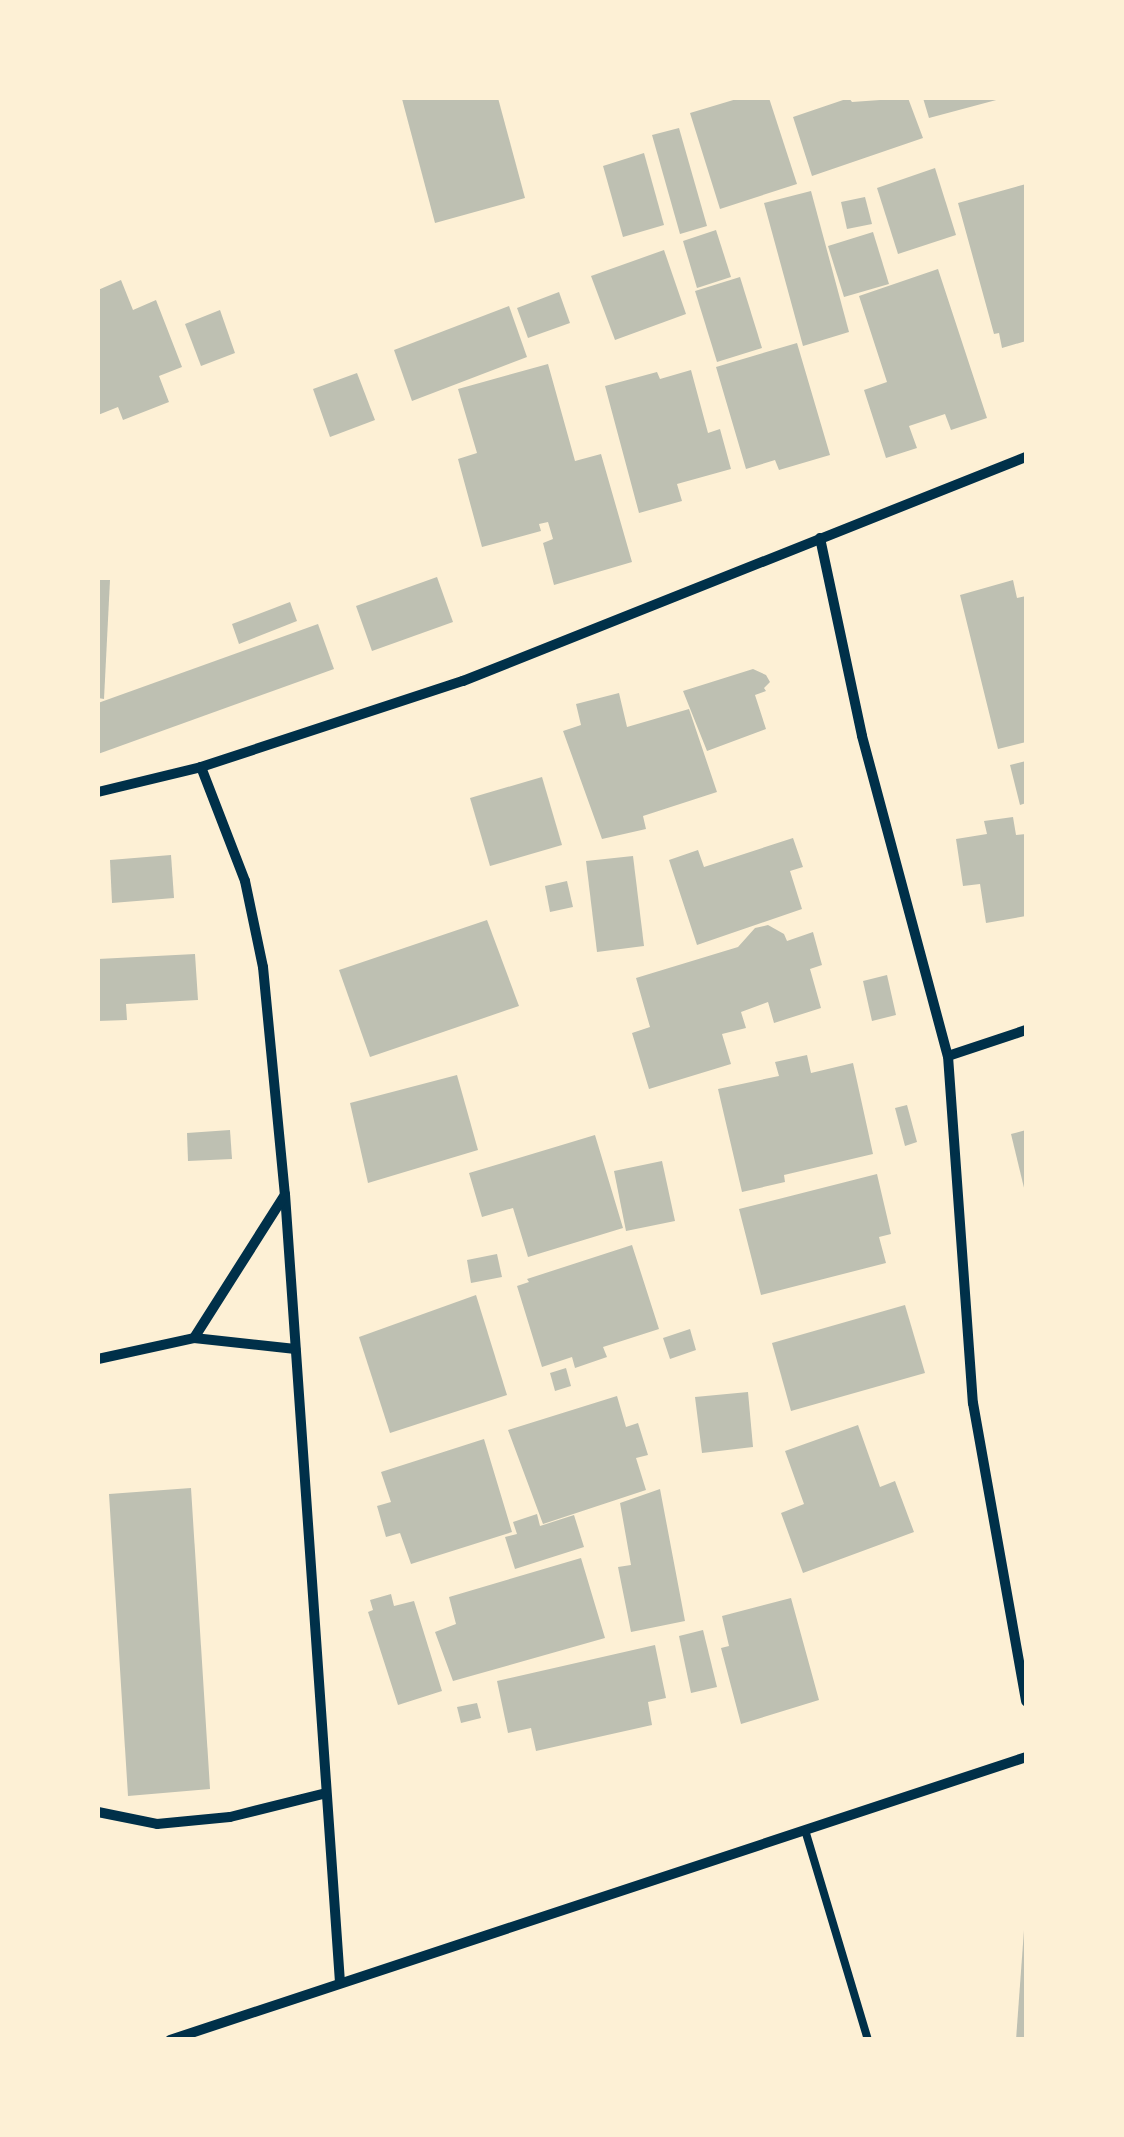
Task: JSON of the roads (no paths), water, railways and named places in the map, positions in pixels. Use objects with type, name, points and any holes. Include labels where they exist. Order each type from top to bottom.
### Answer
[{"type":"street","points":[[98,792],[201,767],[463,680],[1026,458]]},
{"type":"street","points":[[820,538],[862,736],[948,1056],[973,1403],[1026,1701]]},
{"type":"street","points":[[201,767],[245,881],[263,967],[285,1194],[340,1983]]},
{"type":"street","points":[[948,1056],[1026,1030]]},
{"type":"street","points":[[194,1338],[285,1194]]},
{"type":"street","points":[[98,1358],[194,1338],[296,1350]]},
{"type":"street","points":[[170,2040],[1026,1757]]},
{"type":"street","points":[[99,1814],[156,1824],[193,1821],[230,1817],[326,1792]]},
{"type":"lane","points":[[805,1830],[868,2040]]}]
